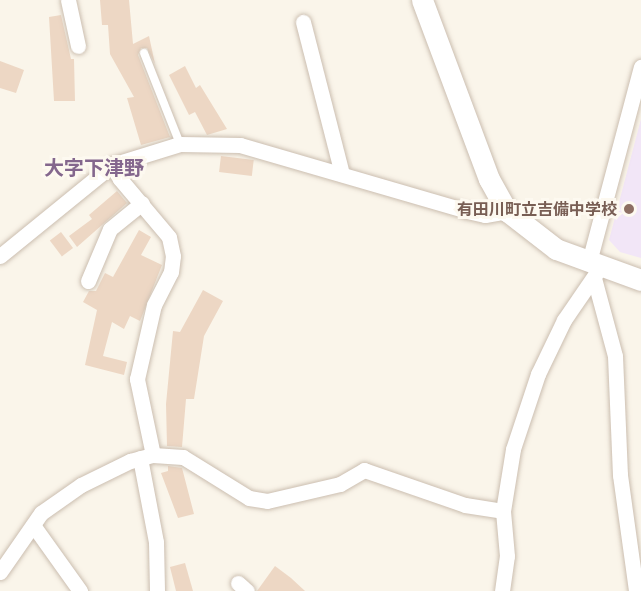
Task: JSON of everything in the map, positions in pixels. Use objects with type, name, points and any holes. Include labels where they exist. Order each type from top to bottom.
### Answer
[{"type":"street","points":[[68,0],[78,46]]},
{"type":"street","points":[[422,0],[489,179],[507,211],[546,243],[595,269],[641,280]]},
{"type":"street","points":[[303,22],[342,174]]},
{"type":"street","points":[[502,591],[507,556],[503,511],[513,449],[538,374],[564,320],[595,269],[641,67]]},
{"type":"street","points":[[0,256],[112,165],[180,144],[240,145],[485,215],[507,211]]},
{"type":"street","points":[[112,165],[169,237],[173,256],[171,272],[154,305],[138,368],[156,542],[157,591]]},
{"type":"street","points":[[88,281],[110,229],[141,203]]},
{"type":"street","points":[[595,269],[615,356],[620,476],[636,591]]},
{"type":"street","points":[[0,572],[41,513],[81,485],[147,457],[183,457],[249,498],[267,501],[340,484],[364,470],[465,505],[503,511]]},
{"type":"street","points":[[33,525],[80,591]]},
{"type":"lane","points":[[144,53],[180,144]]},
{"type":"shaded area","name":"有田川町立吉備中学校","points":[[641,119],[641,258],[620,252],[609,240]]},
{"type":"building","points":[[100,0],[129,0],[133,44],[149,36],[155,64],[147,48],[141,48],[138,55],[170,137],[141,145],[127,98],[134,97],[110,54],[108,25],[102,25]]},
{"type":"building","points":[[61,15],[71,59],[74,59],[75,101],[54,101],[49,17]]},
{"type":"building","points":[[0,61],[24,70],[16,93],[0,88]]},
{"type":"building","points":[[185,66],[196,88],[200,85],[227,129],[207,135],[195,112],[189,115],[169,75]]},
{"type":"building","points":[[221,156],[254,160],[252,176],[219,172]]},
{"type":"building","points":[[117,191],[127,203],[77,247],[69,236],[92,219],[89,215]]},
{"type":"building","points":[[139,230],[151,237],[141,255],[162,265],[140,321],[130,316],[124,329],[112,322],[103,356],[127,362],[124,375],[85,365],[97,310],[83,302],[89,291],[96,291],[105,273],[113,277]]},
{"type":"building","points":[[61,232],[73,248],[62,256],[50,240]]},
{"type":"building","points":[[203,290],[223,301],[204,336],[194,399],[186,399],[182,447],[167,446],[166,404],[173,331],[180,332]]},
{"type":"building","points":[[168,466],[182,468],[194,514],[178,518],[161,473],[168,471]]},
{"type":"building","points":[[185,563],[193,591],[176,591],[170,567]]},
{"type":"building","points":[[275,566],[291,578],[305,591],[257,591]]},
{"type":"place","name":"有田川町立吉備中学校","points":[[629,209]]},
{"type":"district","name":"大字下津野","points":[[94,167]]}]
